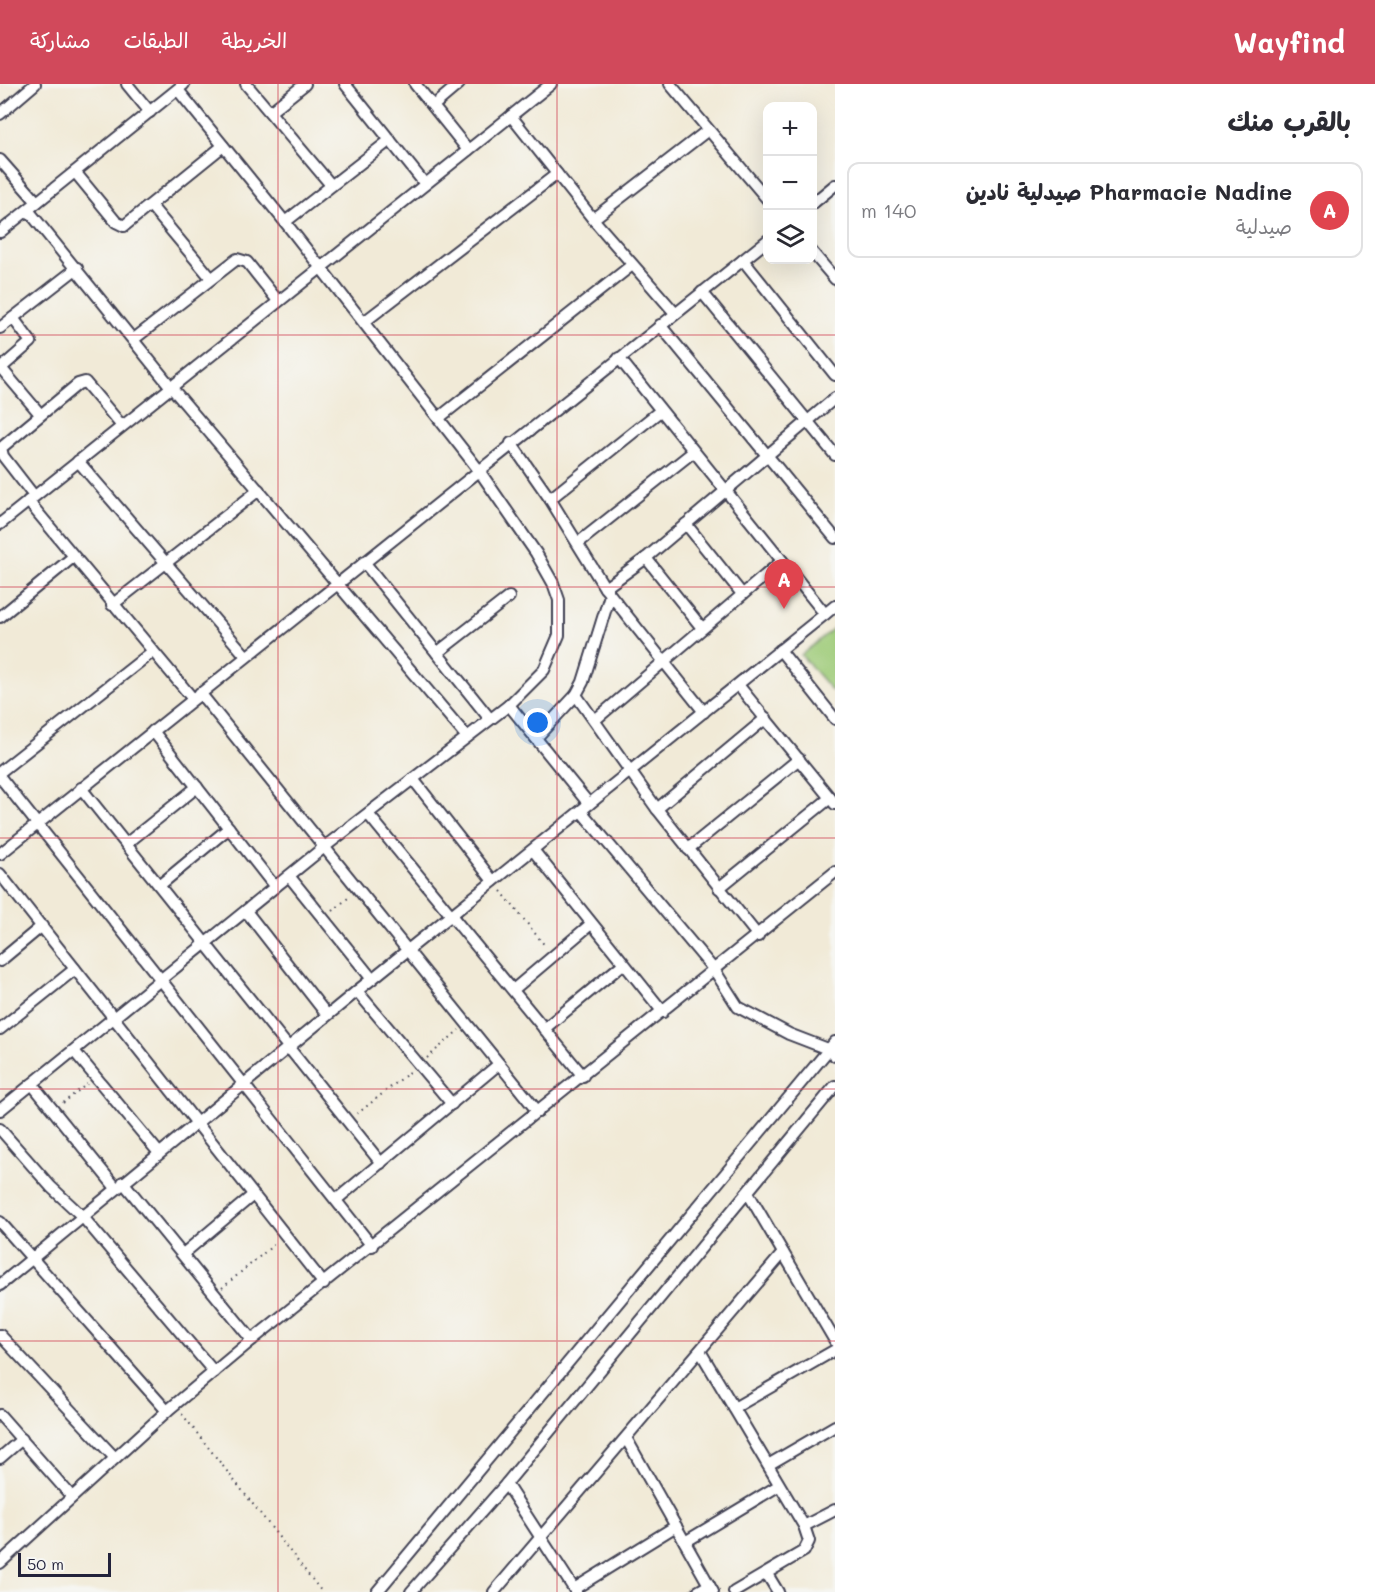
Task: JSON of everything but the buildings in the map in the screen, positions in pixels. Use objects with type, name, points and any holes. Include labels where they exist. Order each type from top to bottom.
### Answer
[{"type":"street","points":[[0,114],[35,84]]},
{"type":"street","points":[[127,84],[150,112]]},
{"type":"street","points":[[246,84],[331,185]]},
{"type":"street","points":[[270,112],[305,84]]},
{"type":"street","points":[[345,84],[425,184]]},
{"type":"street","points":[[415,84],[468,150]]},
{"type":"street","points":[[433,106],[459,84]]},
{"type":"street","points":[[0,524],[551,84]]},
{"type":"street","points":[[670,84],[763,194]]},
{"type":"street","points":[[0,232],[181,87],[223,146],[440,417],[545,567],[559,600],[559,636],[554,652],[544,670],[509,705],[323,848],[0,1110]]},
{"type":"street","points":[[511,116],[593,219],[675,313]]},
{"type":"street","points":[[593,219],[708,130]]},
{"type":"street","points":[[285,222],[390,140]]},
{"type":"street","points":[[75,172],[120,224],[128,224],[223,146]]},
{"type":"street","points":[[0,160],[77,268],[171,387],[467,737]]},
{"type":"street","points":[[364,322],[557,174]]},
{"type":"street","points":[[817,201],[833,190]]},
{"type":"street","points":[[151,206],[211,279]]},
{"type":"street","points":[[0,854],[478,469],[763,244]]},
{"type":"street","points":[[817,257],[835,279]]},
{"type":"street","points":[[134,339],[240,258],[278,301]]},
{"type":"street","points":[[742,260],[835,375]]},
{"type":"street","points":[[440,417],[632,265]]},
{"type":"street","points":[[0,328],[77,268]]},
{"type":"street","points":[[702,292],[835,455]]},
{"type":"street","points":[[13,318],[32,342],[1,368],[40,414]]},
{"type":"street","points":[[660,325],[835,538]]},
{"type":"street","points":[[619,358],[825,614]]},
{"type":"street","points":[[122,426],[85,382],[78,384],[1,448],[3,456],[31,499],[73,557],[152,652],[196,696],[358,890],[538,1113]]},
{"type":"street","points":[[536,738],[576,695],[590,667],[608,591],[726,492],[767,453],[835,398]]},
{"type":"street","points":[[550,499],[660,411]]},
{"type":"street","points":[[511,443],[550,499],[608,591],[704,712]]},
{"type":"street","points":[[578,543],[693,452]]},
{"type":"street","points":[[78,461],[246,656]]},
{"type":"street","points":[[112,605],[259,490]]},
{"type":"street","points":[[686,524],[742,594]]},
{"type":"street","points":[[0,617],[73,557]]},
{"type":"street","points":[[646,558],[702,628]]},
{"type":"street","points":[[595,720],[782,561]]},
{"type":"street","points":[[364,562],[490,719]]},
{"type":"street","points":[[437,653],[509,597]]},
{"type":"street","points":[[0,1285],[31,1257],[327,1015],[835,606]]},
{"type":"street","points":[[780,650],[835,719]]},
{"type":"street","points":[[0,772],[152,652]]},
{"type":"street","points":[[719,888],[833,801],[738,685]]},
{"type":"street","points":[[576,695],[657,809],[758,936]]},
{"type":"street","points":[[377,1592],[833,1049],[789,1034],[738,1007],[715,971],[585,808],[536,738],[509,705]]},
{"type":"street","points":[[657,809],[766,718]]},
{"type":"street","points":[[153,731],[276,887]]},
{"type":"street","points":[[688,849],[799,759]]},
{"type":"street","points":[[0,777],[372,1246]]},
{"type":"street","points":[[413,779],[493,881]]},
{"type":"street","points":[[126,844],[197,787]]},
{"type":"street","points":[[81,788],[381,1163]]},
{"type":"street","points":[[368,813],[583,1077]]},
{"type":"street","points":[[160,885],[229,828]]},
{"type":"street","points":[[533,850],[663,1012]]},
{"type":"street","points":[[0,1563],[171,1408],[252,1340],[583,1077],[835,872]]},
{"type":"street","points":[[0,874],[324,1284]]},
{"type":"street","points":[[289,876],[372,979]]},
{"type":"street","points":[[246,911],[327,1015]]},
{"type":"street","points":[[513,990],[591,924]]},
{"type":"street","points":[[0,960],[42,926]]},
{"type":"street","points":[[544,1029],[623,964]]},
{"type":"street","points":[[0,1029],[75,969]]},
{"type":"street","points":[[357,991],[453,1104]]},
{"type":"street","points":[[74,1051],[159,1153]]},
{"type":"street","points":[[336,1200],[499,1064]]},
{"type":"street","points":[[32,1084],[183,1254],[252,1340]]},
{"type":"street","points":[[411,1592],[506,1484],[835,1086]]},
{"type":"street","points":[[0,1130],[51,1187],[82,1216],[214,1372]]},
{"type":"street","points":[[748,1193],[835,1341]]},
{"type":"street","points":[[183,1254],[253,1195]]},
{"type":"street","points":[[0,1222],[171,1408]]},
{"type":"street","points":[[495,1592],[783,1253]]},
{"type":"street","points":[[0,1335],[115,1458]]},
{"type":"street","points":[[734,1408],[835,1350]]},
{"type":"street","points":[[700,1351],[768,1465],[778,1486],[804,1526],[809,1541],[807,1548],[734,1592]]},
{"type":"street","points":[[0,1415],[72,1497]]},
{"type":"street","points":[[768,1465],[835,1426]]},
{"type":"street","points":[[0,1458],[22,1438]]},
{"type":"street","points":[[626,1438],[711,1588],[697,1592]]},
{"type":"street","points":[[506,1484],[575,1590],[676,1526]]},
{"type":"street","points":[[685,1542],[778,1486]]},
{"type":"street","points":[[804,1526],[835,1510]]},
{"type":"street","points":[[767,1574],[778,1592]]},
{"type":"path","points":[[493,881],[554,956]]},
{"type":"path","points":[[323,918],[358,890]]},
{"type":"path","points":[[348,1122],[466,1024]]},
{"type":"path","points":[[54,1110],[96,1077]]},
{"type":"path","points":[[215,1294],[285,1235]]},
{"type":"path","points":[[171,1408],[322,1592]]},
{"type":"green space","points":[[835,627],[835,688],[832,691],[801,655]]},
{"type":"place","name":"Pharmacie Nadine صيدلية نادين","points":[[784,609]]}]
